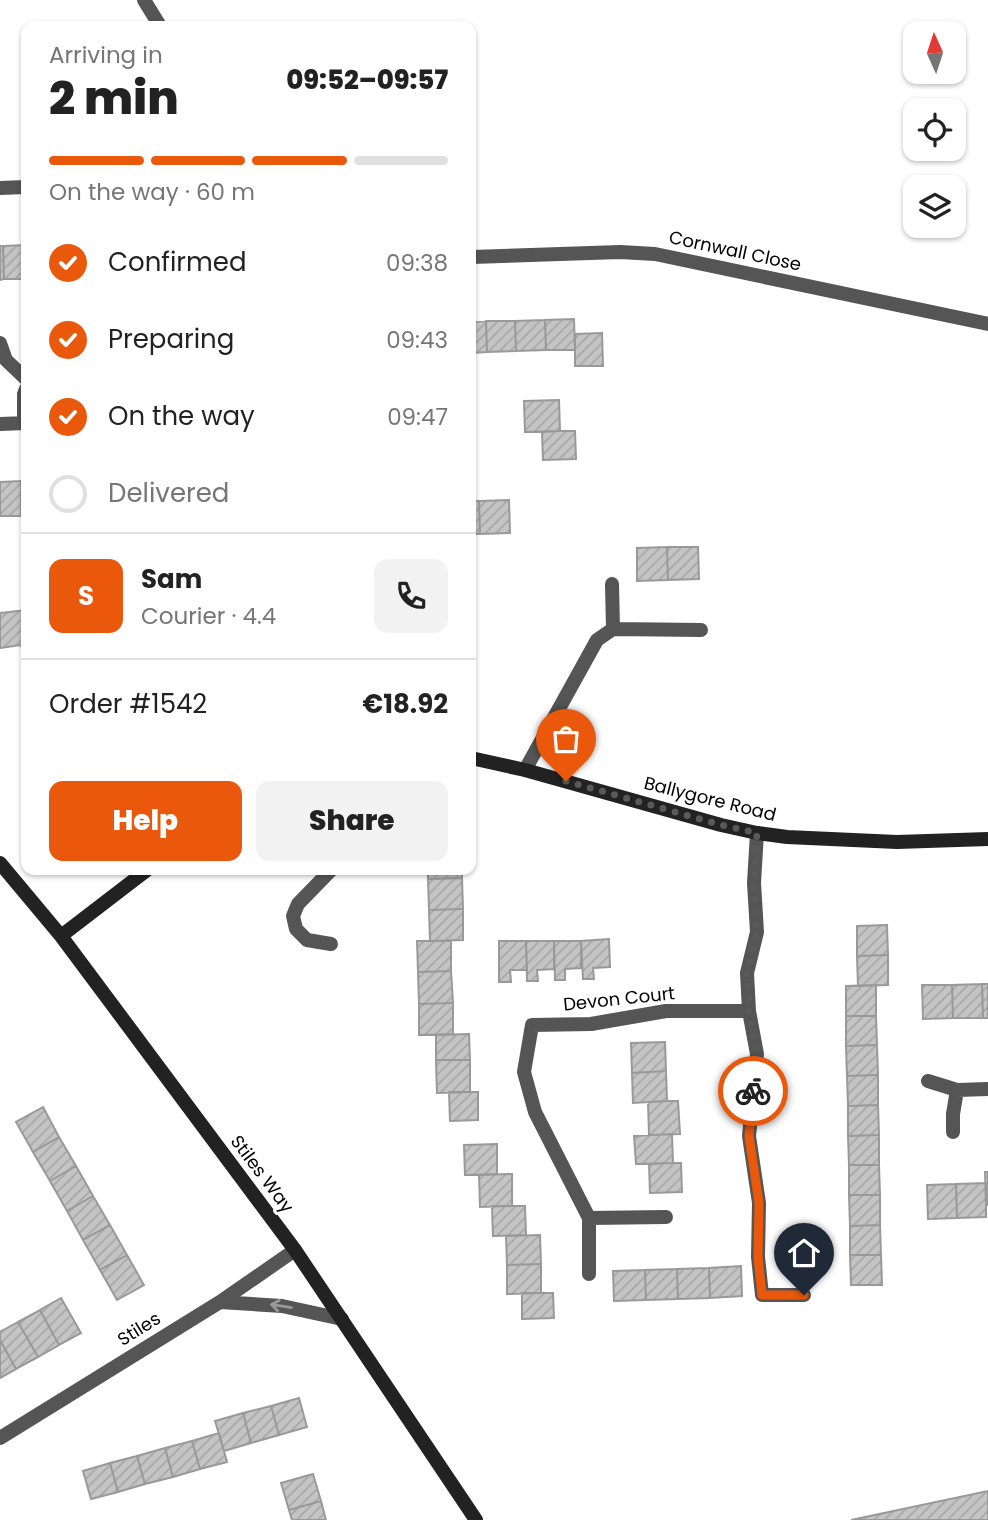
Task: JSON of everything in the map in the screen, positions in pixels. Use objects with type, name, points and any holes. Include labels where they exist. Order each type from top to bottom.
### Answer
[{"type":"main road","name":"Ballygore Road","points":[[476,759],[757,833],[897,842],[988,839]]},
{"type":"main road","name":"Stiles Way","points":[[0,863],[61,936],[295,1250],[476,1520]]},
{"type":"main road","points":[[61,936],[140,875]]},
{"type":"street","points":[[144,0],[157,21]]},
{"type":"street","points":[[0,188],[21,187]]},
{"type":"street","name":"Cornwall Close","points":[[476,257],[620,252],[655,254],[988,324]]},
{"type":"street","points":[[0,343],[6,360],[21,374]]},
{"type":"street","points":[[0,424],[21,423]]},
{"type":"street","points":[[612,584],[613,629]]},
{"type":"street","points":[[525,770],[597,640],[613,629],[701,630]]},
{"type":"street","points":[[757,833],[754,883],[757,932],[747,973],[749,1010],[757,1054],[749,1136],[759,1203],[758,1257],[762,1295],[804,1295]]},
{"type":"street","points":[[326,875],[298,904],[293,916],[296,929],[307,940],[331,944]]},
{"type":"street","name":"Devon Court","points":[[590,1274],[589,1218],[535,1112],[524,1072],[532,1025],[591,1024],[666,1012],[749,1010]]},
{"type":"street","points":[[928,1081],[957,1090],[988,1089]]},
{"type":"street","points":[[953,1132],[957,1090]]},
{"type":"street","points":[[589,1218],[666,1217]]},
{"type":"street","name":"Stiles","points":[[0,1438],[219,1302],[295,1250]]},
{"type":"street","points":[[219,1302],[282,1306],[342,1319]]},
{"type":"building","points":[[21,245],[21,279],[4,279],[3,246]]},
{"type":"building","points":[[0,246],[3,246],[4,279],[0,280]]},
{"type":"building","points":[[574,319],[575,350],[546,350],[545,320]]},
{"type":"building","points":[[545,320],[546,350],[516,351],[515,321]]},
{"type":"building","points":[[486,321],[515,321],[516,351],[487,352]]},
{"type":"building","points":[[486,321],[487,352],[476,353],[476,322]]},
{"type":"building","points":[[602,333],[603,366],[575,366],[575,334]]},
{"type":"building","points":[[559,400],[560,431],[525,432],[524,401]]},
{"type":"building","points":[[575,431],[576,459],[543,460],[542,432]]},
{"type":"building","points":[[21,481],[21,516],[0,516],[0,482]]},
{"type":"building","points":[[509,500],[510,533],[480,534],[479,501]]},
{"type":"building","points":[[476,501],[479,501],[480,534],[476,534]]},
{"type":"building","points":[[667,547],[698,547],[699,579],[668,580]]},
{"type":"building","points":[[667,547],[668,580],[637,581],[637,548]]},
{"type":"building","points":[[21,611],[21,645],[0,648],[0,613]]},
{"type":"building","points":[[428,875],[462,875],[462,878],[428,879]]},
{"type":"building","points":[[462,878],[463,909],[429,910],[428,879]]},
{"type":"building","points":[[463,909],[463,940],[430,941],[429,910]]},
{"type":"building","points":[[887,925],[888,955],[857,956],[857,926]]},
{"type":"building","points":[[609,939],[610,967],[593,968],[594,979],[583,979],[581,941]]},
{"type":"building","points":[[417,941],[451,941],[451,971],[418,972]]},
{"type":"building","points":[[499,941],[526,941],[527,970],[510,970],[511,982],[499,982]]},
{"type":"building","points":[[526,941],[554,941],[554,969],[537,970],[538,981],[527,981]]},
{"type":"building","points":[[554,941],[581,941],[581,968],[565,969],[565,980],[555,980]]},
{"type":"building","points":[[888,955],[888,985],[858,986],[857,956]]},
{"type":"building","points":[[451,971],[453,1003],[419,1004],[418,972]]},
{"type":"building","points":[[982,984],[988,984],[988,1018],[983,1018]]},
{"type":"building","points":[[982,984],[983,1018],[953,1018],[952,985]]},
{"type":"building","points":[[876,985],[876,1016],[846,1016],[846,986]]},
{"type":"building","points":[[922,985],[952,985],[953,1018],[923,1019]]},
{"type":"building","points":[[453,1003],[453,1034],[419,1035],[419,1004]]},
{"type":"building","points":[[846,1016],[876,1016],[877,1045],[846,1046]]},
{"type":"building","points":[[469,1034],[470,1060],[436,1060],[436,1035]]},
{"type":"building","points":[[665,1042],[666,1071],[632,1073],[631,1043]]},
{"type":"building","points":[[877,1045],[878,1075],[847,1076],[846,1046]]},
{"type":"building","points":[[436,1060],[470,1060],[470,1092],[437,1093]]},
{"type":"building","points":[[666,1071],[667,1101],[633,1103],[632,1073]]},
{"type":"building","points":[[878,1075],[878,1105],[848,1106],[847,1076]]},
{"type":"building","points":[[449,1092],[478,1092],[478,1120],[450,1121]]},
{"type":"building","points":[[678,1101],[680,1134],[649,1135],[648,1102]]},
{"type":"building","points":[[878,1105],[879,1135],[848,1136],[848,1106]]},
{"type":"building","points":[[43,1107],[59,1137],[33,1152],[16,1122]]},
{"type":"building","points":[[672,1134],[673,1163],[636,1164],[634,1136]]},
{"type":"building","points":[[879,1135],[879,1165],[849,1165],[848,1136]]},
{"type":"building","points":[[59,1137],[76,1166],[50,1181],[33,1152]]},
{"type":"building","points":[[497,1144],[497,1174],[465,1175],[464,1145]]},
{"type":"building","points":[[681,1163],[682,1192],[650,1193],[649,1164]]},
{"type":"building","points":[[849,1165],[879,1165],[880,1195],[849,1195]]},
{"type":"building","points":[[76,1166],[93,1196],[67,1211],[50,1181]]},
{"type":"building","points":[[985,1172],[988,1172],[988,1205],[986,1205]]},
{"type":"building","points":[[512,1174],[512,1206],[480,1207],[479,1175]]},
{"type":"building","points":[[986,1183],[986,1217],[957,1218],[956,1184]]},
{"type":"building","points":[[956,1184],[957,1218],[928,1219],[927,1185]]},
{"type":"building","points":[[849,1195],[880,1195],[880,1225],[850,1226]]},
{"type":"building","points":[[93,1196],[110,1225],[83,1240],[67,1211]]},
{"type":"building","points":[[492,1206],[525,1206],[526,1235],[493,1236]]},
{"type":"building","points":[[110,1225],[127,1255],[100,1270],[83,1240]]},
{"type":"building","points":[[880,1225],[881,1255],[850,1255],[850,1226]]},
{"type":"building","points":[[540,1235],[541,1264],[507,1265],[506,1236]]},
{"type":"building","points":[[127,1255],[144,1285],[117,1300],[100,1270]]},
{"type":"building","points":[[850,1255],[881,1255],[882,1285],[851,1285]]},
{"type":"building","points":[[541,1264],[541,1293],[507,1294],[507,1265]]},
{"type":"building","points":[[741,1266],[742,1296],[710,1298],[709,1268]]},
{"type":"building","points":[[709,1268],[710,1298],[678,1299],[677,1269]]},
{"type":"building","points":[[677,1269],[678,1299],[646,1300],[645,1270]]},
{"type":"building","points":[[645,1270],[646,1300],[614,1301],[613,1271]]},
{"type":"building","points":[[522,1293],[553,1293],[554,1318],[522,1319]]},
{"type":"building","points":[[61,1298],[81,1333],[59,1345],[40,1310]]},
{"type":"building","points":[[40,1310],[59,1345],[38,1357],[18,1322]]},
{"type":"building","points":[[18,1322],[38,1357],[16,1369],[0,1340],[0,1332]]},
{"type":"building","points":[[0,1340],[16,1369],[0,1378]]},
{"type":"building","points":[[299,1398],[307,1427],[279,1435],[271,1406]]},
{"type":"building","points":[[271,1406],[279,1435],[251,1443],[243,1413]]},
{"type":"building","points":[[243,1413],[251,1443],[224,1451],[215,1421]]},
{"type":"building","points":[[219,1433],[227,1462],[200,1469],[192,1441]]},
{"type":"building","points":[[192,1441],[200,1469],[173,1477],[165,1448]]},
{"type":"building","points":[[165,1448],[173,1477],[145,1484],[137,1456]]},
{"type":"building","points":[[137,1456],[145,1484],[118,1492],[110,1463]]},
{"type":"building","points":[[110,1463],[118,1492],[91,1499],[83,1471]]},
{"type":"building","points":[[313,1474],[321,1501],[289,1510],[281,1483]]},
{"type":"building","points":[[988,1491],[988,1520],[851,1520]]},
{"type":"building","points":[[321,1501],[326,1520],[292,1520],[289,1510]]},
{"type":"way so far","points":[[566,781],[757,833],[754,883],[757,932],[747,973],[749,1010],[757,1054],[753,1091]]},
{"type":"route","points":[[753,1091],[749,1136],[759,1203],[758,1257],[762,1295],[804,1295]]}]
